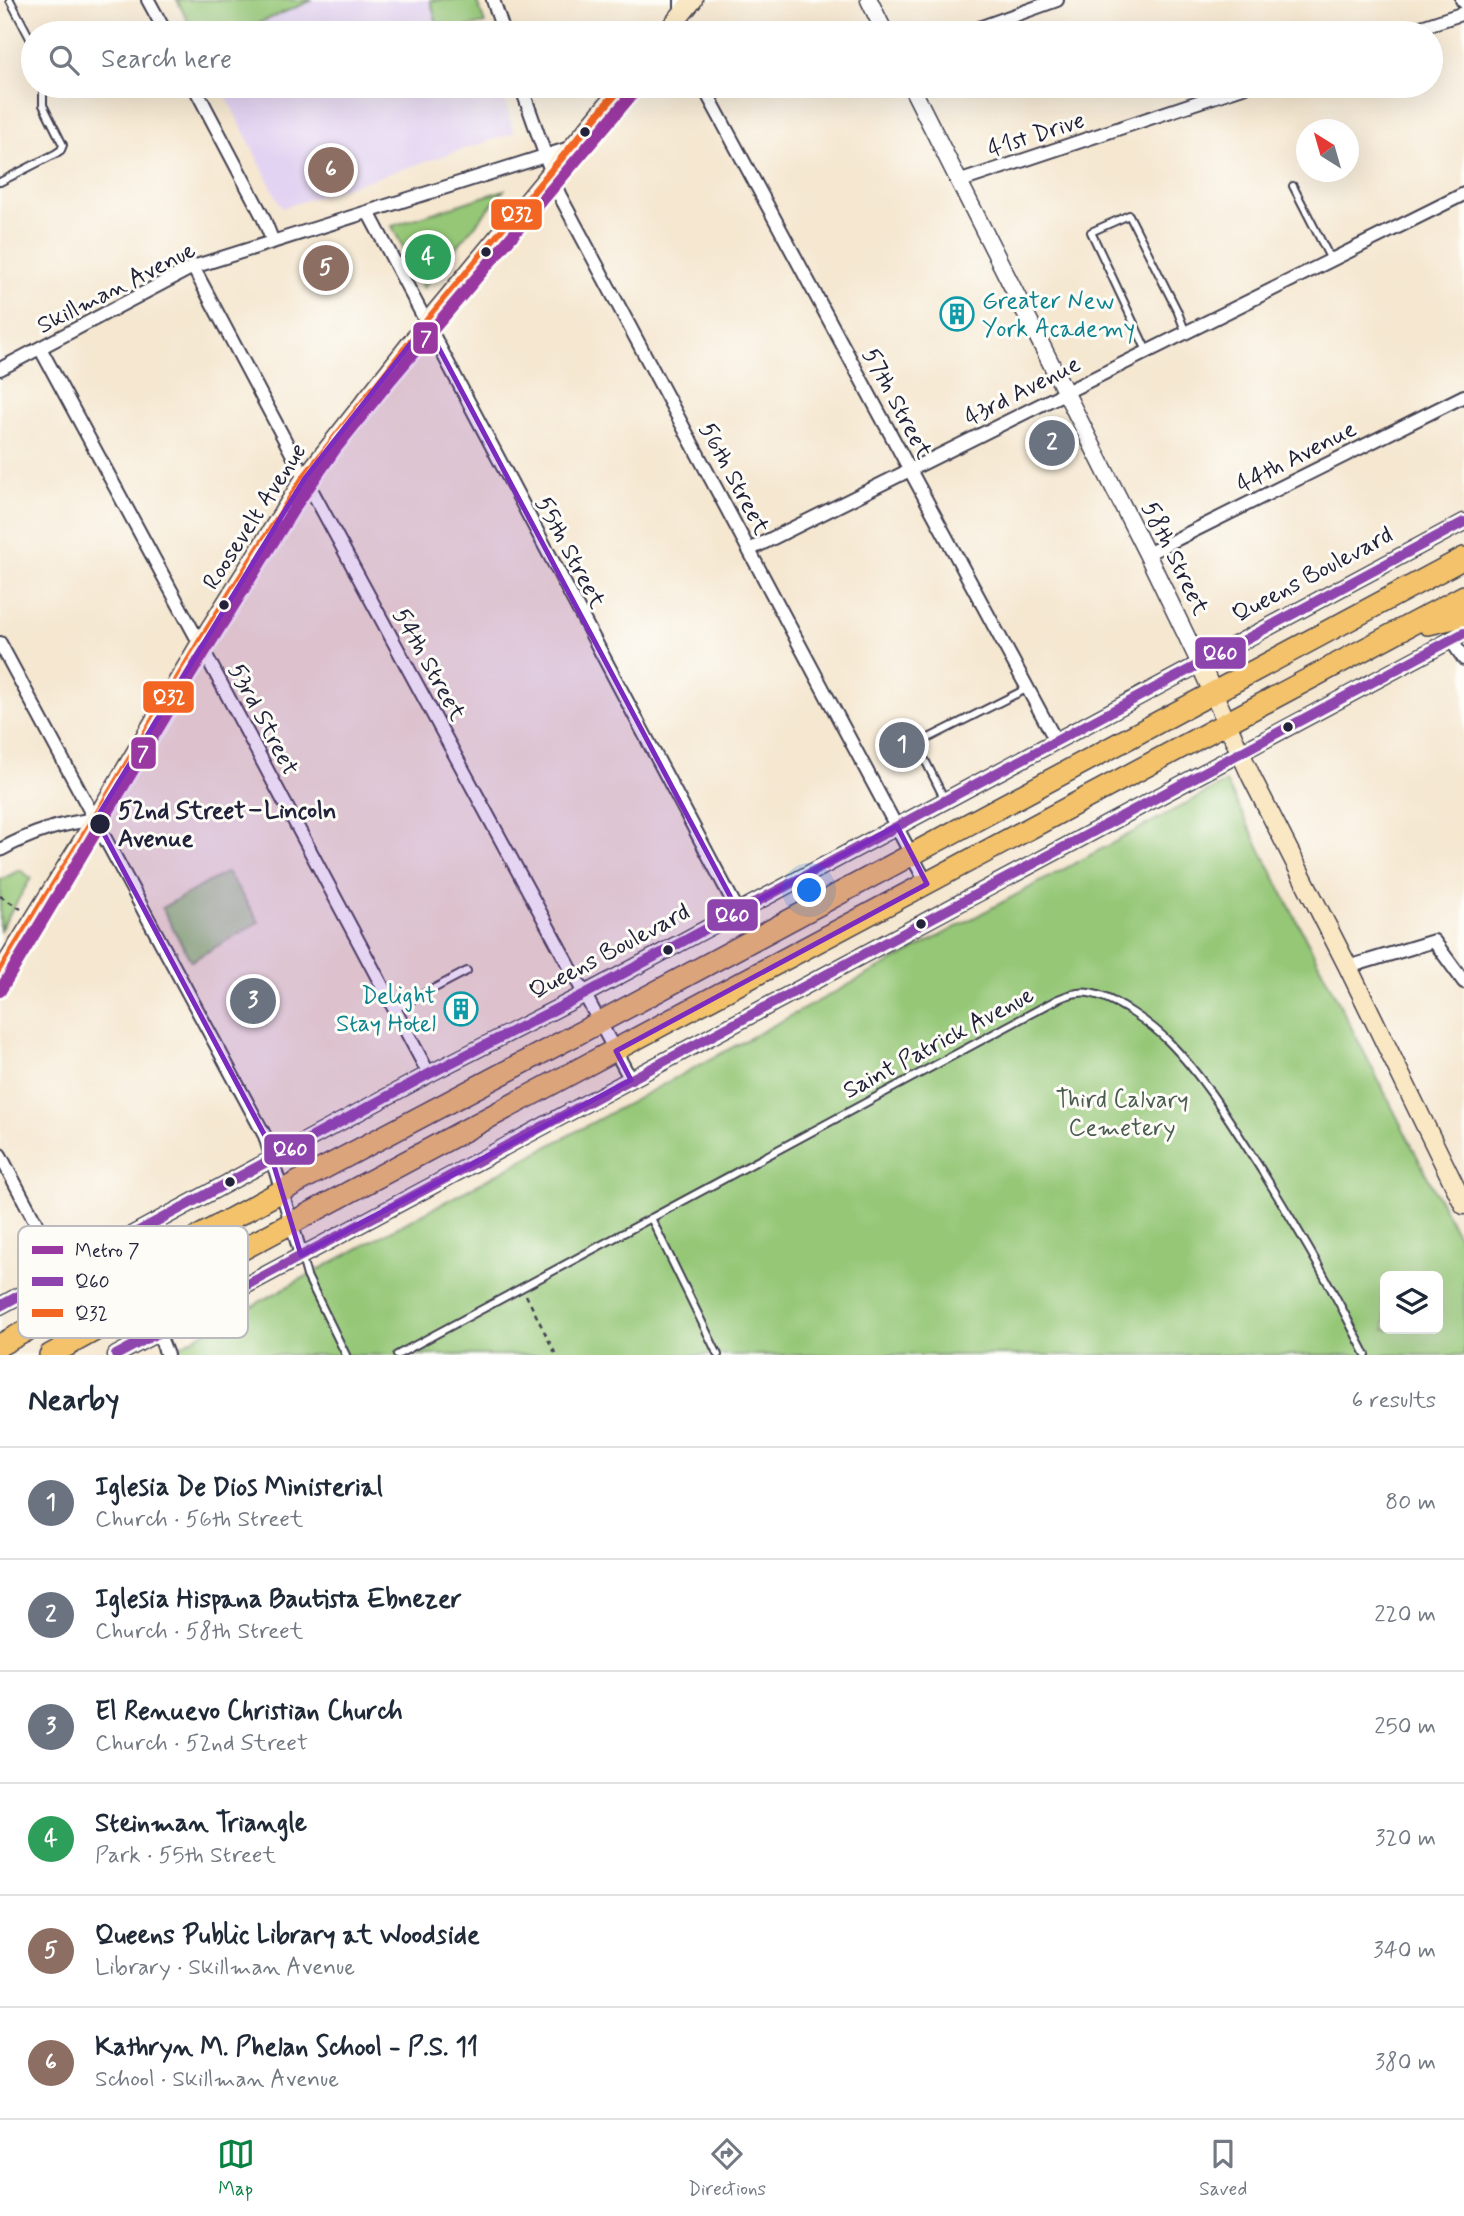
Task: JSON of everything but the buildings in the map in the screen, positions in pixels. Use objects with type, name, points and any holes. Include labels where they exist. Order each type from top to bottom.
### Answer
[{"type":"main road","points":[[681,16],[693,0]]},
{"type":"main road","name":"Roosevelt Avenue","points":[[0,974],[96,820],[200,644],[305,478],[547,165],[573,147],[613,98]]},
{"type":"main road","points":[[218,1226],[1464,558]]},
{"type":"main road","points":[[248,1247],[1464,596]]},
{"type":"main road","points":[[1399,631],[1454,618],[1464,613]]},
{"type":"main road","name":"58th Street","points":[[1200,664],[1241,753],[1464,1205]]},
{"type":"main road","points":[[0,1345],[18,1335]]},
{"type":"main road","points":[[50,1355],[81,1338]]},
{"type":"street","points":[[148,0],[159,21]]},
{"type":"street","points":[[493,0],[500,21]]},
{"type":"street","points":[[869,0],[879,21]]},
{"type":"street","points":[[998,21],[1057,0]]},
{"type":"street","points":[[1440,21],[1464,13]]},
{"type":"street","points":[[200,98],[263,217],[273,242]]},
{"type":"street","name":"56th Street","points":[[525,98],[559,194],[927,884]]},
{"type":"street","name":"57th Street","points":[[710,98],[1056,741]]},
{"type":"street","name":"58th Street","points":[[917,98],[1066,391],[1200,664]]},
{"type":"street","name":"41st Drive","points":[[958,182],[1209,98]]},
{"type":"street","name":"Skillman Avenue","points":[[0,369],[193,267],[368,212],[547,165]]},
{"type":"street","name":"43rd Avenue","points":[[749,550],[1464,194]]},
{"type":"street","name":"55th Street","points":[[368,212],[738,911]]},
{"type":"street","name":"54th Street","points":[[193,267],[631,1080]]},
{"type":"street","name":"53rd Street","points":[[40,348],[429,1074]]},
{"type":"street","name":"44th Avenue","points":[[1147,554],[1464,396]]},
{"type":"street","name":"Queens Boulevard","points":[[148,1226],[1464,522]]},
{"type":"street","points":[[248,1284],[1457,637],[1464,659]]},
{"type":"street","points":[[0,643],[265,1136],[301,1255]]},
{"type":"street","points":[[0,850],[23,838],[62,824],[96,820]]},
{"type":"street","points":[[1348,967],[1434,941],[1464,982]]},
{"type":"street","points":[[0,1155],[38,1226]]},
{"type":"street","name":"Queens Boulevard","points":[[0,1306],[18,1296]]},
{"type":"street","points":[[116,1355],[147,1338]]},
{"type":"street","points":[[160,1338],[167,1355]]},
{"type":"lane","points":[[10,0],[21,21]]},
{"type":"lane","points":[[0,182],[61,150],[63,145],[43,105],[43,98]]},
{"type":"lane","points":[[1293,186],[1331,260]]},
{"type":"lane","points":[[1147,351],[1091,232],[1129,215],[1186,333]]},
{"type":"lane","points":[[946,800],[916,744],[1028,688]]},
{"type":"lane","points":[[395,1009],[467,971]]},
{"type":"lane","name":"Saint Patrick Avenue","points":[[397,1355],[1058,999],[1074,993],[1089,993],[1113,1002],[1155,1029],[1193,1070],[1216,1100],[1291,1218],[1366,1355]]},
{"type":"lane","points":[[651,1219],[718,1355]]},
{"type":"lane","points":[[301,1255],[307,1276],[346,1355]]},
{"type":"path","points":[[0,896],[21,910]]},
{"type":"path","points":[[522,1287],[556,1355]]},
{"type":"highlighted area","points":[[426,324],[738,911],[897,826],[927,884],[616,1051],[631,1080],[301,1255],[265,1136],[96,819],[305,478]]},
{"type":"shaded area","points":[[313,0],[430,0],[436,21],[263,21]]},
{"type":"shaded area","points":[[227,98],[504,98],[514,133],[282,208]]},
{"type":"green space","points":[[177,0],[313,0],[263,21],[188,21]]},
{"type":"green space","points":[[430,0],[476,0],[484,21],[436,21]]},
{"type":"green space","points":[[504,190],[423,288],[392,226]]},
{"type":"green space","name":"Third Calvary Cemetery","points":[[1226,782],[1464,1248],[1464,1355],[175,1355],[172,1350],[194,1338],[248,1338],[248,1308]]},
{"type":"green space","points":[[20,870],[31,878],[0,930],[0,880]]},
{"type":"green space","points":[[227,872],[259,922],[191,961],[162,908]]},
{"type":"metro line","name":"7","points":[[0,991],[190,675],[296,505],[335,449],[629,98]]},
{"type":"transit line","name":"Q32","points":[[0,974],[200,644],[305,478],[426,324],[613,98]]},
{"type":"transit line","name":"Q60","points":[[148,1226],[1464,522]]},
{"type":"transit line","name":"Q60","points":[[248,1284],[1464,633]]},
{"type":"transit line","name":"Q60","points":[[0,1306],[18,1296]]},
{"type":"transit line","name":"Q60","points":[[116,1355],[148,1338]]},
{"type":"place","name":"Kathryn M. Phelan School - P.S. 11","points":[[331,170]]},
{"type":"place","name":"Steinman Triangle","points":[[428,257]]},
{"type":"place","name":"Queens Public Library at Woodside","points":[[326,268]]},
{"type":"place","name":"Greater New York Academy","points":[[957,314]]},
{"type":"place","name":"Iglesia Hispana Bautista Ebnezer","points":[[1052,443]]},
{"type":"place","name":"Iglesia De Dios Ministerial","points":[[902,745]]},
{"type":"place","name":"52nd Street–Lincoln Avenue","points":[[100,824]]},
{"type":"place","name":"El Renuevo Christian Church","points":[[253,1001]]},
{"type":"place","name":"Delight Stay Hotel","points":[[461,1009]]}]
